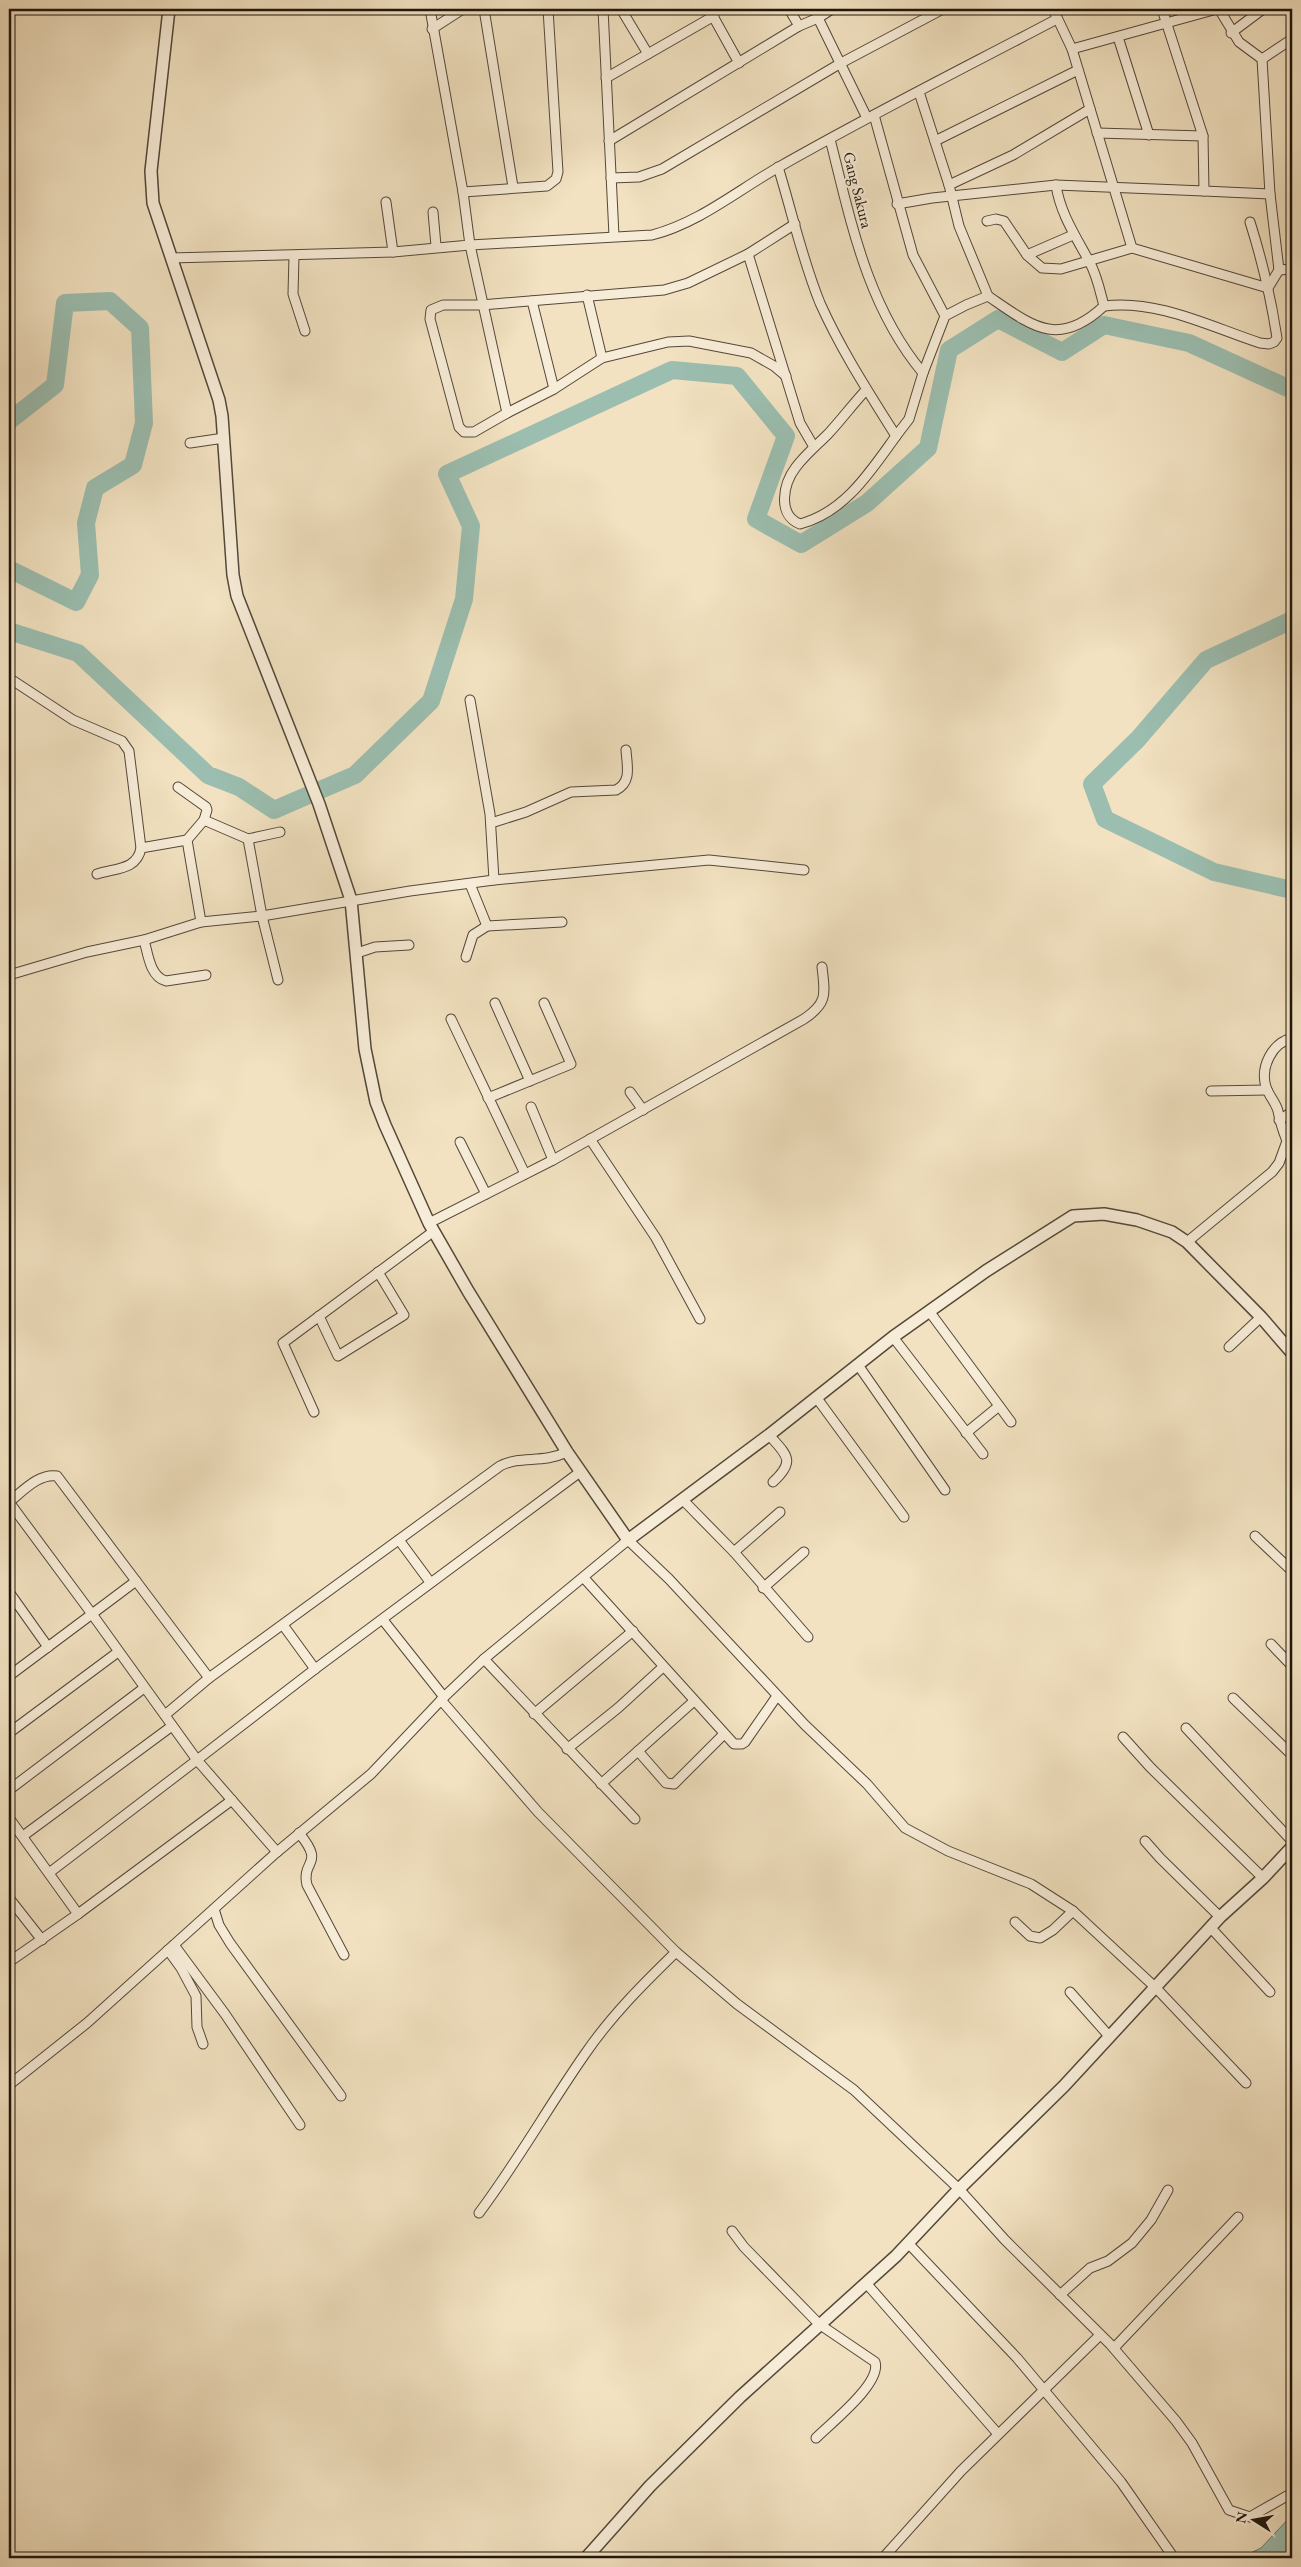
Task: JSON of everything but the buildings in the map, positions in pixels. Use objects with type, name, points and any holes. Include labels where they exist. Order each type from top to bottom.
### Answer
[{"type":"street","points":[[169,9],[150,171],[154,203],[219,400],[224,438],[228,525],[237,596],[303,768],[319,804],[351,900],[364,1049],[369,1077],[385,1125],[431,1227],[567,1452],[628,1540],[669,1579],[776,1696],[863,1779],[905,1828],[948,1851],[1031,1884],[1073,1911],[1156,1988],[1246,2083]]},
{"type":"street","points":[[430,9],[432,29],[464,192],[470,245],[481,305],[507,413]]},
{"type":"street","points":[[432,29],[463,9]]},
{"type":"street","points":[[484,9],[513,187]]},
{"type":"street","points":[[464,192],[552,185],[558,172],[548,9]]},
{"type":"street","points":[[603,9],[614,236]]},
{"type":"street","points":[[621,9],[648,54]]},
{"type":"street","points":[[789,9],[799,26]]},
{"type":"street","points":[[609,141],[799,26],[818,18],[832,9]]},
{"type":"street","points":[[611,178],[630,179],[662,169],[841,62],[943,9]]},
{"type":"street","points":[[1053,9],[1072,49],[1132,248]]},
{"type":"street","points":[[1162,9],[1203,136],[1204,191]]},
{"type":"street","points":[[1072,49],[1218,9],[1231,33],[1239,42],[1262,59]]},
{"type":"street","points":[[1231,33],[1263,9]]},
{"type":"street","points":[[606,78],[712,13],[739,63]]},
{"type":"street","points":[[818,18],[870,116],[913,255],[945,316]]},
{"type":"street","points":[[171,258],[393,252],[436,246],[652,235],[672,229],[700,215],[778,167],[870,116],[1057,19]]},
{"type":"street","points":[[1118,37],[1149,135]]},
{"type":"street","points":[[1262,59],[1292,39]]},
{"type":"street","points":[[1262,59],[1270,194],[1279,270],[1268,288]]},
{"type":"street","points":[[935,141],[1078,70]]},
{"type":"street","points":[[919,92],[949,185],[966,247],[988,296],[1044,330],[1056,330],[1084,322],[1104,306],[1122,304],[1142,306],[1202,322],[1269,344],[1274,342],[1276,338],[1268,288],[1262,260],[1250,222]]},
{"type":"street","points":[[949,185],[1013,155],[1090,110]]},
{"type":"street","points":[[1097,133],[1203,136]]},
{"type":"street","name":"Gang Sakura","points":[[830,139],[858,248],[883,313],[923,373]]},
{"type":"street","points":[[778,167],[808,272],[821,304],[866,390],[896,436]]},
{"type":"street","points":[[897,204],[952,196],[1014,192],[1056,186],[1114,186],[1270,194]]},
{"type":"street","points":[[1056,186],[1074,235],[1089,261],[1104,306]]},
{"type":"street","points":[[386,202],[393,252]]},
{"type":"street","points":[[433,212],[436,246]]},
{"type":"street","points":[[987,221],[996,219],[1004,221],[1027,255],[1042,268],[1061,270],[1132,248],[1268,288]]},
{"type":"street","points":[[786,376],[767,361],[751,353],[689,341],[668,342],[602,358],[554,389],[474,432],[464,432],[459,427],[430,319],[432,310],[443,305],[481,305],[676,287],[748,254],[795,224]]},
{"type":"street","points":[[1027,255],[1074,235]]},
{"type":"street","points":[[748,254],[804,433],[814,447]]},
{"type":"street","points":[[294,256],[293,294],[305,331]]},
{"type":"street","points":[[1279,270],[1292,269]]},
{"type":"street","points":[[586,295],[602,358]]},
{"type":"street","points":[[866,390],[795,469],[786,492],[784,504],[787,515],[792,521],[800,524],[823,516],[853,493],[909,419],[923,373],[945,316],[966,304],[988,296]]},
{"type":"street","points":[[532,301],[554,389]]},
{"type":"street","points":[[190,444],[224,438]]},
{"type":"street","points":[[9,678],[73,720],[122,741],[129,751],[136,793],[141,848],[139,858],[134,864],[97,874]]},
{"type":"street","points":[[470,700],[491,823],[494,880]]},
{"type":"street","points":[[491,823],[526,812],[571,792],[616,790],[622,787],[627,779],[626,750]]},
{"type":"street","points":[[141,848],[188,840],[204,820],[207,814],[206,807],[178,787]]},
{"type":"street","points":[[204,820],[248,839],[280,832]]},
{"type":"street","points":[[248,839],[262,916],[278,980]]},
{"type":"street","points":[[188,840],[200,922]]},
{"type":"street","points":[[9,975],[87,952],[144,940],[200,922],[262,916],[351,900],[494,880],[709,860],[804,870]]},
{"type":"street","points":[[470,884],[487,926]]},
{"type":"street","points":[[466,957],[473,935],[487,926],[562,922]]},
{"type":"street","points":[[144,940],[153,970],[160,980],[166,981],[206,975]]},
{"type":"street","points":[[357,953],[375,947],[409,945]]},
{"type":"street","points":[[314,1412],[283,1343],[378,1272],[431,1227],[486,1194],[553,1160],[818,1010],[824,993],[822,967]]},
{"type":"street","points":[[495,1003],[530,1081]]},
{"type":"street","points":[[488,1098],[570,1064],[544,1003]]},
{"type":"street","points":[[452,1019],[525,1174]]},
{"type":"street","points":[[1187,1242],[1272,1172],[1287,1141],[1279,1120],[1278,1110],[1267,1090],[1265,1071],[1270,1054],[1284,1040],[1292,1038]]},
{"type":"street","points":[[1211,1091],[1267,1090]]},
{"type":"street","points":[[630,1092],[643,1110]]},
{"type":"street","points":[[531,1107],[553,1160]]},
{"type":"street","points":[[1279,1120],[1292,1112]]},
{"type":"street","points":[[590,1139],[656,1238],[700,1319]]},
{"type":"street","points":[[460,1142],[486,1194]]},
{"type":"street","points":[[9,2085],[80,2029],[277,1852],[371,1774],[442,1699],[484,1659],[628,1540],[769,1435],[893,1337],[986,1271],[1073,1216],[1099,1214],[1137,1220],[1172,1232],[1187,1242],[1261,1317],[1292,1353]]},
{"type":"street","points":[[319,1316],[338,1356],[404,1315],[378,1272]]},
{"type":"street","points":[[929,1311],[1011,1422]]},
{"type":"street","points":[[1229,1347],[1261,1317]]},
{"type":"street","points":[[893,1337],[983,1454]]},
{"type":"street","points":[[858,1365],[945,1490]]},
{"type":"street","points":[[816,1397],[904,1517]]},
{"type":"street","points":[[966,1433],[999,1406]]},
{"type":"street","points":[[769,1435],[785,1452],[788,1462],[784,1472],[773,1482]]},
{"type":"street","points":[[165,1715],[209,1678],[500,1466],[509,1462],[550,1459],[567,1452]]},
{"type":"street","points":[[49,1873],[315,1669],[384,1620],[430,1582],[580,1472]]},
{"type":"street","points":[[209,1678],[57,1476],[50,1475],[40,1478],[9,1502],[197,1760],[277,1852]]},
{"type":"street","points":[[683,1500],[734,1552],[808,1637]]},
{"type":"street","points":[[734,1552],[780,1512]]},
{"type":"street","points":[[1255,1536],[1292,1571]]},
{"type":"street","points":[[399,1540],[430,1582]]},
{"type":"street","points":[[764,1588],[804,1552]]},
{"type":"street","points":[[584,1578],[734,1744],[742,1744],[776,1696]]},
{"type":"street","points":[[9,1675],[136,1581]]},
{"type":"street","points":[[9,1592],[48,1647]]},
{"type":"street","points":[[384,1620],[442,1699],[538,1812],[676,1952],[737,2004],[854,2090],[959,2189],[1005,2240],[1114,2348],[1164,2404],[1192,2443],[1229,2510],[1250,2517],[1292,2493]]},
{"type":"street","points":[[283,1625],[315,1669]]},
{"type":"street","points":[[534,1714],[633,1631]]},
{"type":"street","points":[[1272,1644],[1292,1666]]},
{"type":"street","points":[[9,1733],[118,1652]]},
{"type":"street","points":[[484,1659],[566,1749],[635,1819]]},
{"type":"street","points":[[566,1749],[618,1708],[663,1667]]},
{"type":"street","points":[[9,1790],[144,1688]]},
{"type":"street","points":[[1233,1698],[1292,1755]]},
{"type":"street","points":[[601,1784],[694,1701]]},
{"type":"street","points":[[23,1836],[172,1726]]},
{"type":"street","points":[[1186,1728],[1292,1841]]},
{"type":"street","points":[[638,1751],[666,1783],[674,1784],[724,1734]]},
{"type":"street","points":[[1123,1736],[1150,1766],[1263,1878]]},
{"type":"street","points":[[9,1962],[78,1914],[232,1800]]},
{"type":"street","points":[[9,1818],[78,1914]]},
{"type":"street","points":[[299,1833],[312,1850],[312,1862],[306,1880],[307,1885],[344,1955]]},
{"type":"street","points":[[1145,1841],[1220,1917]]},
{"type":"street","points":[[586,2558],[650,2486],[819,2324],[908,2243],[959,2189],[1064,2086],[1220,1917],[1263,1878],[1292,1847]]},
{"type":"street","points":[[9,1898],[42,1940]]},
{"type":"street","points":[[214,1909],[226,1937],[341,2096]]},
{"type":"street","points":[[1015,1922],[1030,1936],[1040,1938],[1053,1930],[1073,1911]]},
{"type":"street","points":[[1211,1928],[1270,1992]]},
{"type":"street","points":[[171,1948],[196,1996],[197,2027],[203,2044]]},
{"type":"street","points":[[171,1948],[225,2014],[300,2126]]},
{"type":"street","points":[[479,2213],[511,2171],[596,2039],[635,1991],[676,1952]]},
{"type":"street","points":[[1070,1992],[1109,2036]]},
{"type":"street","points":[[1060,2295],[1090,2268],[1108,2261],[1132,2243],[1151,2220],[1168,2190]]},
{"type":"street","points":[[1114,2348],[1238,2217]]},
{"type":"street","points":[[732,2231],[744,2247],[819,2324],[875,2362],[877,2367],[870,2384],[816,2438]]},
{"type":"street","points":[[908,2243],[1017,2358],[1121,2482],[1174,2558]]},
{"type":"street","points":[[866,2283],[998,2434]]},
{"type":"street","points":[[887,2557],[961,2471],[1100,2336]]},
{"type":"shaded area","points":[[1292,2515],[1292,2558],[1240,2558],[1261,2548]]},
{"type":"waterway","points":[[9,421],[55,385],[65,303],[110,301],[140,328],[144,423],[133,465],[95,488],[86,523],[90,575],[76,602],[9,569]]},
{"type":"waterway","points":[[9,631],[78,653],[208,775],[239,787],[274,810],[355,775],[431,701],[464,599],[471,526],[447,474],[672,370],[737,376],[786,436],[756,519],[801,544],[867,503],[928,448],[949,350],[998,319],[1062,352],[1104,325],[1189,343],[1292,390]]},
{"type":"waterway","points":[[1292,620],[1206,660],[1138,739],[1092,784],[1105,819],[1214,872],[1292,890]]}]
